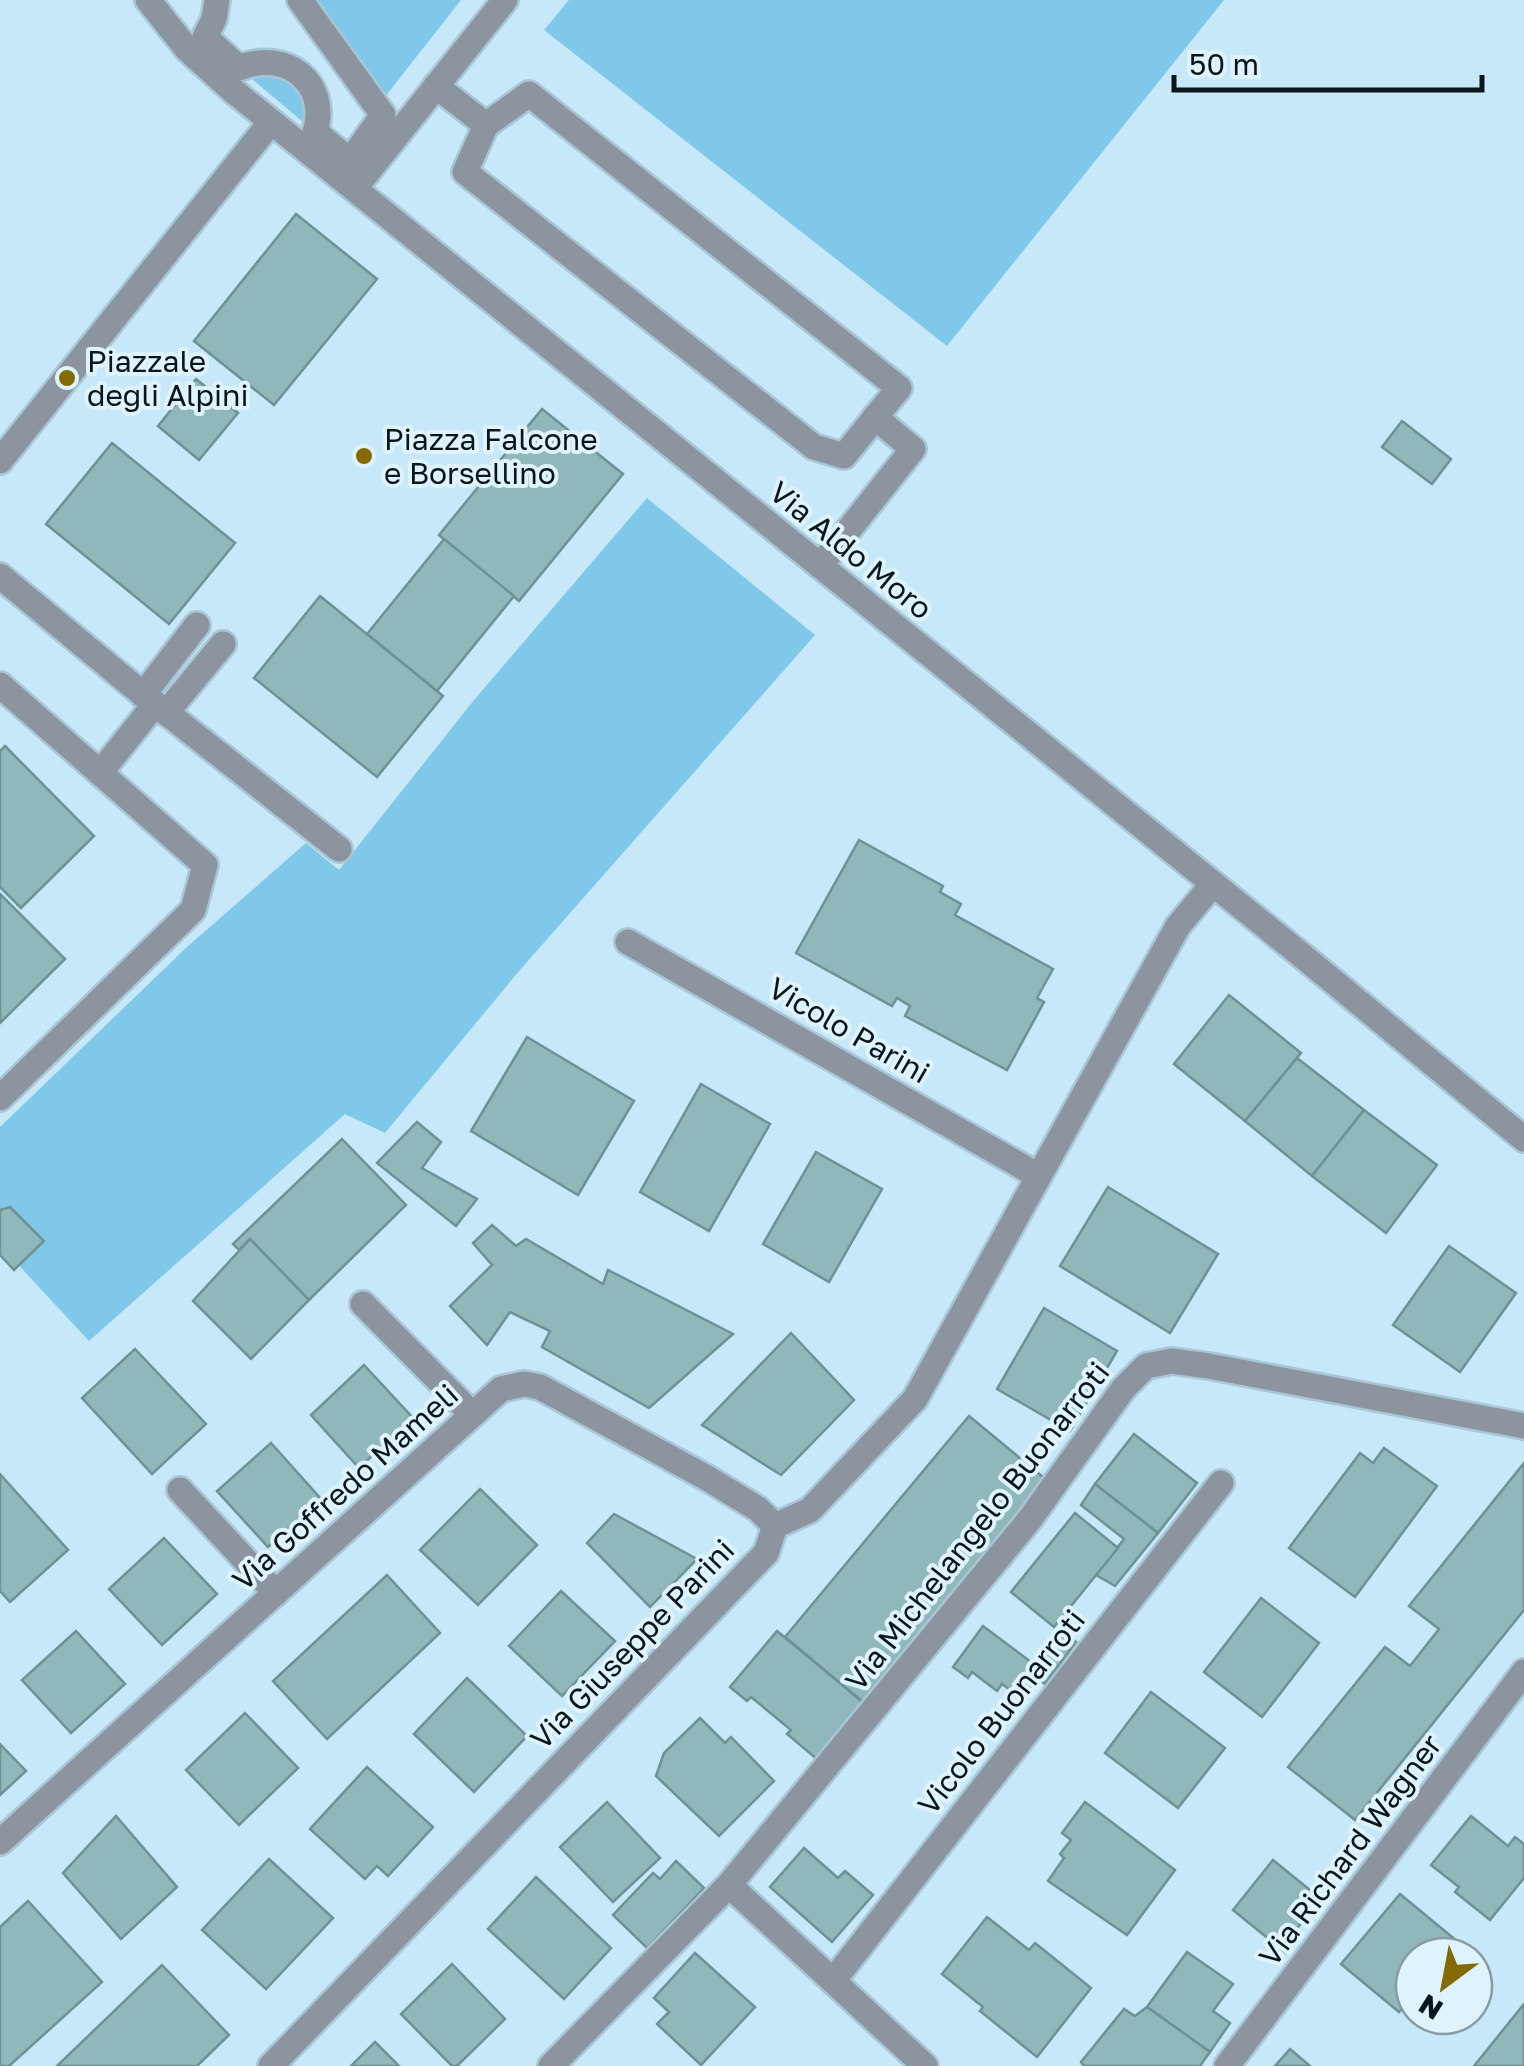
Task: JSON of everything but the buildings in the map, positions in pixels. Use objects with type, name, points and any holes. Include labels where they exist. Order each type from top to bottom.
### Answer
[{"type":"street","name":"Via Aldo Moro","points":[[148,0],[188,49],[272,122],[1524,1139]]},
{"type":"street","points":[[217,0],[214,19],[205,37],[239,68],[254,62],[288,65],[306,80],[320,113],[315,132],[350,161],[383,116],[300,0]]},
{"type":"street","points":[[354,188],[504,0]]},
{"type":"street","points":[[436,86],[486,124]]},
{"type":"street","points":[[530,94],[899,388],[844,456],[814,448],[465,172],[486,124],[530,94]]},
{"type":"street","points":[[0,461],[272,122]]},
{"type":"street","points":[[820,566],[913,449],[875,417]]},
{"type":"street","points":[[0,576],[339,850]]},
{"type":"street","points":[[155,704],[197,624]]},
{"type":"street","points":[[100,773],[155,704],[223,644]]},
{"type":"street","points":[[0,1098],[194,910],[205,865],[2,690]]},
{"type":"street","points":[[775,1526],[810,1510],[915,1399],[1178,926],[1213,884]]},
{"type":"street","name":"Vicolo Parini","points":[[628,942],[1037,1176]]},
{"type":"street","points":[[363,1304],[472,1414]]},
{"type":"street","name":"Via Michelangelo Buonarroti","points":[[551,2066],[729,1885],[1030,1519],[1123,1389],[1146,1366],[1172,1361],[1209,1366],[1524,1426]]},
{"type":"street","name":"Via Goffredo Mameli","points":[[0,1842],[501,1389],[524,1384],[540,1387],[708,1478],[758,1509],[775,1526]]},
{"type":"street","name":"Vicolo Buonarroti","points":[[833,1981],[1220,1483]]},
{"type":"street","points":[[180,1490],[276,1593]]},
{"type":"street","name":"Via Giuseppe Parini","points":[[271,2066],[766,1553],[775,1526]]},
{"type":"street","name":"Via Richard Wagner","points":[[1226,2066],[1524,1672]]},
{"type":"street","points":[[729,1885],[924,2066]]},
{"type":"shaded area","points":[[300,0],[461,0],[377,107]]},
{"type":"shaded area","points":[[569,0],[1224,0],[947,346],[544,30]]},
{"type":"shaded area","points":[[239,68],[306,80],[315,132]]},
{"type":"shaded area","points":[[647,498],[815,635],[519,971],[385,1133],[345,1114],[89,1341],[0,1245],[0,1127],[187,947],[306,843],[339,870],[474,700]]},
{"type":"place","name":"Piazzale degli Alpini","points":[[67,378]]},
{"type":"place","name":"Piazza Falcone e Borsellino","points":[[364,456]]}]
